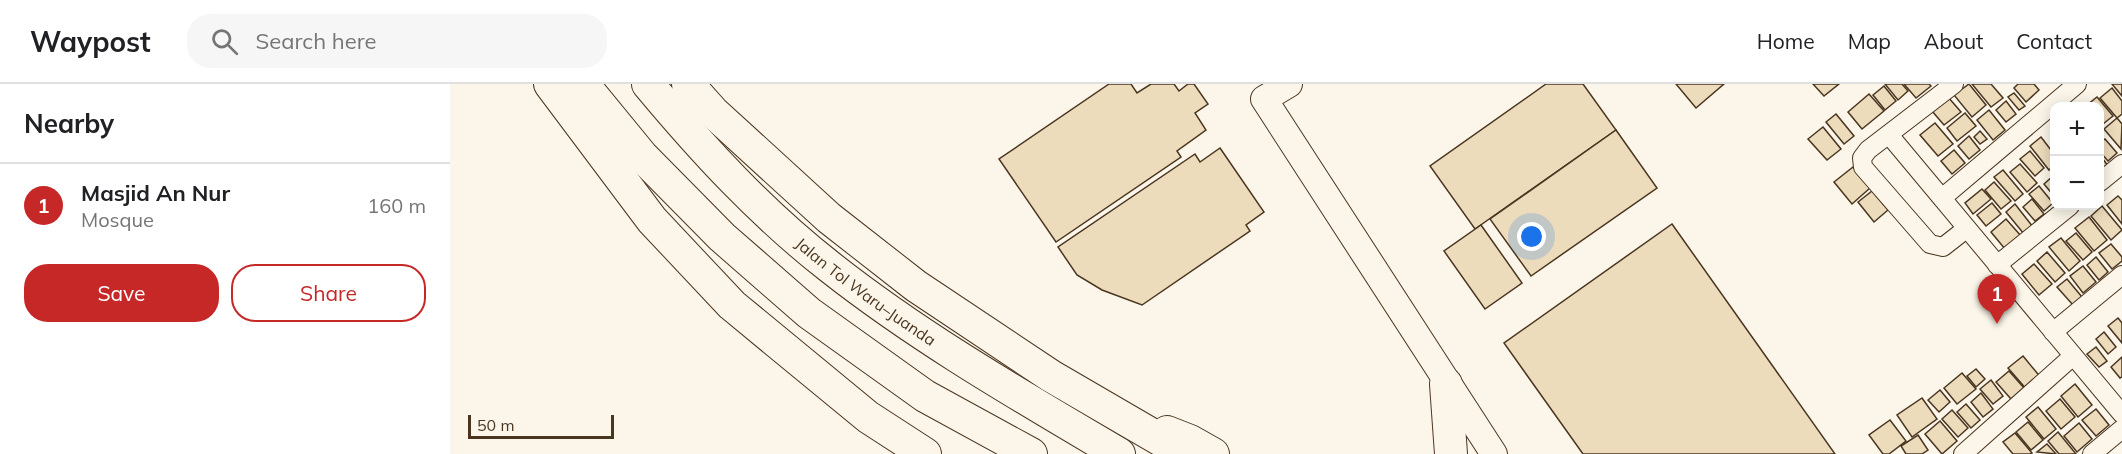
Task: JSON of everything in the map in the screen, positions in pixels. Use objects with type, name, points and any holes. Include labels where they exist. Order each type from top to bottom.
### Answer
[{"type":"highway","points":[[550,84],[652,220],[732,305],[868,417],[926,454]]},
{"type":"highway","points":[[583,84],[642,156],[722,237],[809,313],[925,396],[1031,454]]},
{"type":"highway","name":"Jalan Tol Waru–Juanda","points":[[648,84],[753,200],[830,267],[940,345],[1119,454]]},
{"type":"highway","points":[[688,84],[713,112],[829,218],[916,286],[979,330],[1185,454]]},
{"type":"highway","points":[[1446,384],[1451,454]]},
{"type":"highway","points":[[1112,412],[1190,441],[1213,454]]},
{"type":"street","points":[[1288,84],[1264,99],[1446,384],[1494,454]]},
{"type":"street","points":[[1954,84],[1890,136],[1868,150],[1862,158],[1863,167],[1930,244],[1943,247],[1966,229]]},
{"type":"street","points":[[1942,198],[2077,84]]},
{"type":"street","points":[[1890,136],[2121,416],[2092,454]]},
{"type":"street","points":[[2104,179],[2122,164]]},
{"type":"street","points":[[1997,265],[2065,210]]},
{"type":"street","points":[[2053,332],[2122,275]]},
{"type":"street","points":[[1963,454],[2073,356]]},
{"type":"building","points":[[1109,84],[1131,84],[1137,93],[1151,84],[1174,84],[1179,91],[1188,84],[1194,84],[1208,104],[1195,113],[1206,130],[1177,151],[1181,157],[1056,242],[999,159]]},
{"type":"building","points":[[1546,84],[1583,84],[1616,130],[1475,229],[1430,166]]},
{"type":"building","points":[[1676,84],[1724,84],[1696,108]]},
{"type":"building","points":[[1813,84],[1839,84],[1824,96]]},
{"type":"building","points":[[1885,84],[1902,84],[1908,91],[1898,100]]},
{"type":"building","points":[[1904,84],[1929,84],[1931,86],[1916,98]]},
{"type":"building","points":[[1969,84],[1986,105],[1972,117],[1954,95]]},
{"type":"building","points":[[1972,84],[1991,84],[2003,98],[1991,107]]},
{"type":"building","points":[[2018,84],[2034,84],[2039,90],[2026,102],[2014,88]]},
{"type":"building","points":[[2112,84],[2122,84],[2122,96]]},
{"type":"building","points":[[1884,86],[1896,101],[1885,110],[1873,95]]},
{"type":"building","points":[[2112,88],[2122,101],[2122,114],[2117,118],[2100,98]]},
{"type":"building","points":[[2014,93],[2025,106],[2019,110],[2008,97]]},
{"type":"building","points":[[1869,94],[1884,111],[1862,129],[1848,112]]},
{"type":"building","points":[[1948,97],[1961,112],[1944,125],[1932,111]]},
{"type":"building","points":[[2097,97],[2101,102],[2091,102]]},
{"type":"building","points":[[2006,101],[2016,114],[2006,122],[1996,110]]},
{"type":"building","points":[[2104,105],[2113,116],[2104,123]]},
{"type":"building","points":[[1989,110],[2005,130],[1993,140],[1977,120]]},
{"type":"building","points":[[1965,113],[1976,126],[1957,141],[1947,128]]},
{"type":"building","points":[[1836,114],[1854,136],[1844,144],[1826,122]]},
{"type":"building","points":[[2117,118],[2122,124],[2121,149],[2104,129]]},
{"type":"building","points":[[1935,123],[1953,144],[1938,156],[1920,135]]},
{"type":"building","points":[[1823,127],[1841,149],[1827,160],[1808,139]]},
{"type":"building","points":[[1616,130],[1657,188],[1531,276],[1490,219]]},
{"type":"building","points":[[1980,131],[1987,139],[1980,144],[1974,137]]},
{"type":"building","points":[[1969,136],[1980,150],[1969,159],[1958,146]]},
{"type":"building","points":[[2041,137],[2050,149],[2049,170],[2030,146]]},
{"type":"building","points":[[2104,140],[2117,153],[2108,161],[2104,156]]},
{"type":"building","points":[[1220,148],[1264,212],[1246,225],[1250,231],[1142,305],[1102,290],[1077,275],[1058,247],[1195,154],[1200,162]]},
{"type":"building","points":[[1954,150],[1965,163],[1952,174],[1941,161]]},
{"type":"building","points":[[2030,151],[2044,168],[2035,176],[2020,159]]},
{"type":"building","points":[[2020,164],[2037,183],[2027,192],[2010,172]]},
{"type":"building","points":[[1853,167],[1870,188],[1852,204],[1834,182]]},
{"type":"building","points":[[2003,170],[2023,194],[2015,201],[1994,177]]},
{"type":"building","points":[[2050,179],[2050,191],[2044,184]]},
{"type":"building","points":[[1994,182],[2011,201],[2001,209],[1985,190]]},
{"type":"building","points":[[2039,186],[2050,199],[2050,206],[2044,211],[2029,194]]},
{"type":"building","points":[[1982,189],[1991,199],[1973,214],[1965,203]]},
{"type":"building","points":[[1872,191],[1888,210],[1874,222],[1858,202]]},
{"type":"building","points":[[2118,196],[2122,200],[2122,224],[2107,205]]},
{"type":"building","points":[[2032,199],[2044,214],[2035,221],[2023,207]]},
{"type":"building","points":[[1992,203],[2001,214],[1986,226],[1977,215]]},
{"type":"building","points":[[2015,204],[2033,227],[2024,234],[2006,212]]},
{"type":"building","points":[[2104,208],[2122,230],[2111,240],[2091,216],[2098,210]]},
{"type":"building","points":[[2089,217],[2107,240],[2094,251],[2075,228]]},
{"type":"building","points":[[2006,219],[2021,236],[2005,249],[1991,232]]},
{"type":"building","points":[[1672,224],[1835,454],[1583,454],[1504,343]]},
{"type":"building","points":[[1481,225],[1522,283],[1485,309],[1444,251]]},
{"type":"building","points":[[2076,233],[2092,252],[2083,260],[2066,241]]},
{"type":"building","points":[[2061,238],[2080,261],[2069,271],[2049,247]]},
{"type":"building","points":[[2111,244],[2122,257],[2122,261],[2112,269],[2099,253]]},
{"type":"building","points":[[2047,252],[2065,273],[2055,282],[2037,261]]},
{"type":"building","points":[[2096,257],[2108,272],[2099,280],[2087,265]]},
{"type":"building","points":[[2034,264],[2052,284],[2039,295],[2022,274]]},
{"type":"building","points":[[2083,266],[2096,282],[2083,293],[2070,276]]},
{"type":"building","points":[[2067,279],[2082,297],[2073,305],[2057,287]]},
{"type":"building","points":[[2118,318],[2122,323],[2122,343],[2108,326]]},
{"type":"building","points":[[2104,332],[2116,347],[2108,354],[2096,339]]},
{"type":"building","points":[[2096,347],[2107,361],[2099,367],[2087,354]]},
{"type":"building","points":[[2023,356],[2042,379],[2028,391],[2008,368]]},
{"type":"building","points":[[2122,357],[2122,377],[2120,378],[2111,367]]},
{"type":"building","points":[[1976,369],[1985,379],[1976,387],[1967,376]]},
{"type":"building","points":[[2009,371],[2024,388],[2011,399],[1996,382]]},
{"type":"building","points":[[1962,373],[1976,389],[1957,404],[1944,388]]},
{"type":"building","points":[[1991,380],[2003,396],[1993,404],[1980,389]]},
{"type":"building","points":[[2075,384],[2092,405],[2078,417],[2061,396]]},
{"type":"building","points":[[1940,390],[1950,402],[1939,412],[1928,400]]},
{"type":"building","points":[[1981,393],[1993,409],[1983,417],[1971,402]]},
{"type":"building","points":[[1922,398],[1937,419],[1912,437],[1897,415]]},
{"type":"building","points":[[2060,399],[2075,417],[2061,429],[2046,411]]},
{"type":"building","points":[[1966,404],[1980,420],[1971,428],[1957,412]]},
{"type":"building","points":[[2038,407],[2056,429],[2044,439],[2026,417]]},
{"type":"building","points":[[2096,409],[2109,425],[2096,436],[2082,420]]},
{"type":"building","points":[[1952,410],[1968,428],[1958,437],[1942,419]]},
{"type":"building","points":[[1890,420],[1906,441],[1889,454],[1883,454],[1869,435]]},
{"type":"building","points":[[1940,421],[1957,441],[1942,454],[1925,434]]},
{"type":"building","points":[[2028,422],[2043,440],[2031,450],[2016,432]]},
{"type":"building","points":[[2079,423],[2092,439],[2077,452],[2064,436]]},
{"type":"building","points":[[2058,432],[2076,454],[2059,454],[2048,441]]},
{"type":"building","points":[[2015,433],[2032,453],[2013,454],[2003,442]]},
{"type":"building","points":[[1918,435],[1928,450],[1922,454],[1906,454],[1901,446]]},
{"type":"building","points":[[2047,444],[2056,454],[2037,452]]},
{"type":"place","name":"Masjid An Nur","points":[[1997,324]]}]
